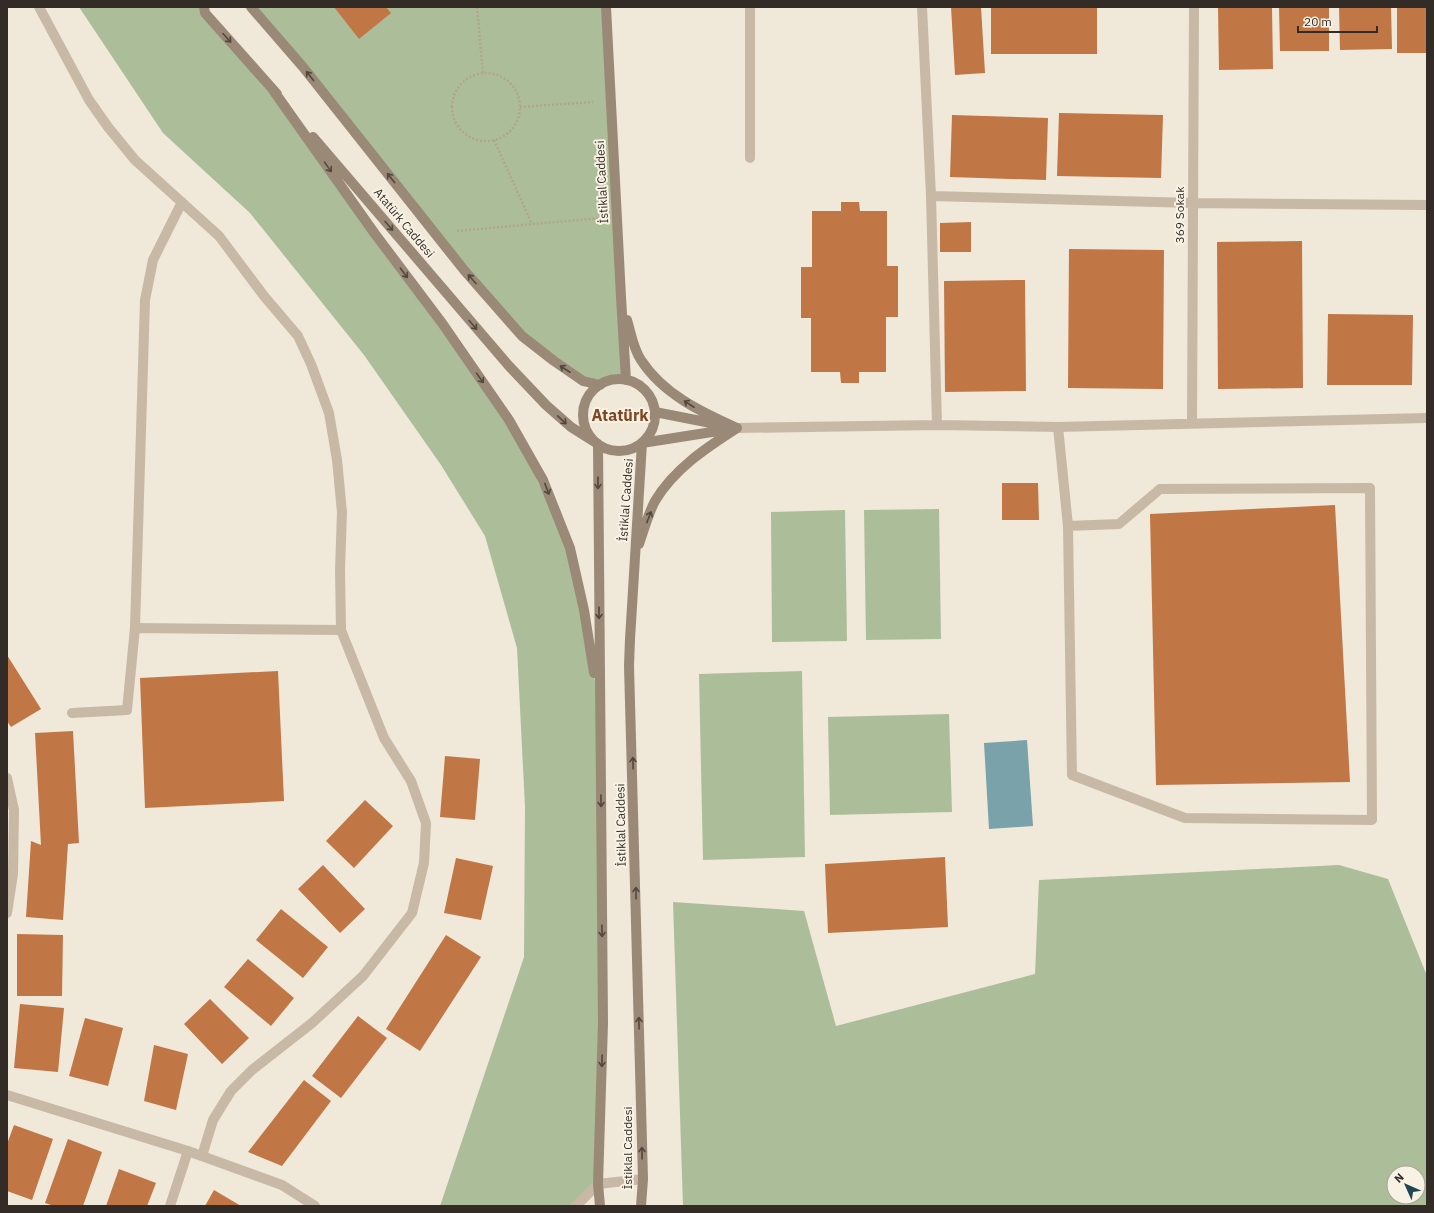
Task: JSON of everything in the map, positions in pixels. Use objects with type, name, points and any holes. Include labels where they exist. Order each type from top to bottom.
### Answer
[{"type":"street","points":[[39,7],[90,100],[108,127],[135,160],[219,236],[264,296],[298,336],[311,364],[329,414],[337,460],[342,512],[340,570],[341,630],[384,738],[412,781],[426,823],[424,863],[412,912],[363,976],[312,1023],[252,1070],[231,1091],[213,1120],[202,1156]]},
{"type":"street","name":"Atatürk Caddesi","points":[[204,7],[205,14],[273,90],[508,366],[571,428],[598,444]]},
{"type":"street","name":"Atatürk Caddesi","points":[[251,7],[303,67],[469,276],[522,336],[583,381],[600,385]]},
{"type":"street","name":"İstiklal Caddesi","points":[[606,7],[616,217],[626,380]]},
{"type":"street","points":[[750,7],[750,158]]},
{"type":"street","points":[[922,7],[930,196],[937,425]]},
{"type":"street","name":"369 Sokak","points":[[1192,423],[1194,7]]},
{"type":"street","points":[[273,90],[375,234],[442,323],[509,420],[543,480],[570,548],[584,610],[599,706]]},
{"type":"street","points":[[930,196],[1193,203],[1427,204]]},
{"type":"street","points":[[72,713],[127,710],[134,628],[145,300],[153,260],[182,202]]},
{"type":"street","points":[[621,297],[633,343],[641,360],[655,376],[670,391],[700,412],[736,428]]},
{"type":"street","points":[[598,444],[589,435],[584,424],[583,412],[586,400],[593,390],[600,385],[615,379],[626,380],[637,384],[646,391],[653,401],[655,412],[736,428]]},
{"type":"street","name":"İstiklal Caddesi","points":[[598,444],[608,450],[620,451],[632,449],[642,443],[650,434],[654,424],[655,412]]},
{"type":"street","points":[[642,443],[736,428],[937,425],[1058,427],[1427,418]]},
{"type":"street","points":[[1058,427],[1068,526],[1072,775],[1184,818],[1372,820],[1370,488],[1160,489],[1119,524],[1068,526]]},
{"type":"street","points":[[635,554],[655,502],[668,484],[684,466],[699,453],[736,428]]},
{"type":"street","name":"İstiklal Caddesi","points":[[641,1206],[643,1179],[629,666],[642,443]]},
{"type":"street","name":"İstiklal Caddesi","points":[[598,444],[599,706],[603,1023],[598,1184],[600,1206]]},
{"type":"street","points":[[134,628],[341,630]]},
{"type":"street","points":[[7,778],[14,810],[14,853],[13,874],[7,913]]},
{"type":"street","points":[[7,1095],[202,1156],[282,1185],[315,1206]]},
{"type":"street","points":[[170,1206],[188,1151]]},
{"type":"street","points":[[576,1206],[598,1184],[643,1179]]},
{"type":"path","points":[[478,7],[483,72]]},
{"type":"path","points":[[483,72],[504,78],[513,86],[518,96],[520,107],[518,118],[513,128],[505,136],[494,140],[483,141],[472,138],[462,132],[452,113],[452,101],[456,90],[463,81],[472,75],[483,72]]},
{"type":"path","points":[[520,107],[610,101]]},
{"type":"path","points":[[494,140],[532,224]]},
{"type":"path","points":[[435,233],[616,217]]},
{"type":"green space","points":[[79,7],[204,7],[273,90],[509,420],[570,548],[584,610],[599,706],[598,1184],[576,1206],[440,1206],[524,957],[525,807],[517,648],[485,536],[441,465],[364,355],[250,213],[163,133]]},
{"type":"green space","points":[[251,7],[606,7],[626,380],[615,379],[603,383],[583,381],[522,336]]},
{"type":"green space","points":[[939,509],[941,639],[866,640],[864,510]]},
{"type":"green space","points":[[845,510],[847,641],[772,642],[771,512]]},
{"type":"green space","points":[[802,671],[805,857],[703,860],[699,674]]},
{"type":"green space","points":[[949,714],[952,812],[830,815],[828,717]]},
{"type":"green space","points":[[1339,865],[1388,879],[1427,976],[1427,1206],[683,1206],[673,902],[804,911],[836,1026],[1035,974],[1039,880]]},
{"type":"water","points":[[1027,740],[1033,826],[989,829],[984,743]]},
{"type":"building","points":[[334,7],[386,7],[391,13],[359,39]]},
{"type":"building","points":[[951,7],[981,7],[985,73],[955,75]]},
{"type":"building","points":[[991,7],[1097,7],[1097,54],[991,54]]},
{"type":"building","points":[[1218,7],[1272,7],[1273,69],[1219,70]]},
{"type":"building","points":[[1279,7],[1329,7],[1329,51],[1280,51]]},
{"type":"building","points":[[1339,7],[1391,7],[1392,49],[1340,50]]},
{"type":"building","points":[[1397,7],[1427,7],[1427,53],[1397,53]]},
{"type":"building","points":[[1059,113],[1163,115],[1161,178],[1057,176]]},
{"type":"building","points":[[952,115],[1048,118],[1046,180],[950,177]]},
{"type":"building","points":[[841,202],[859,202],[860,211],[887,211],[887,266],[898,266],[898,317],[886,317],[886,372],[859,372],[859,383],[841,383],[840,372],[811,372],[811,318],[801,318],[801,267],[812,267],[812,211],[841,211]]},
{"type":"building","points":[[971,222],[971,252],[940,252],[940,223]]},
{"type":"building","points":[[1302,241],[1303,388],[1218,389],[1217,242]]},
{"type":"building","points":[[1069,249],[1164,250],[1163,389],[1068,388]]},
{"type":"building","points":[[1025,280],[1026,391],[945,392],[944,281]]},
{"type":"building","points":[[1328,314],[1413,315],[1412,385],[1327,385]]},
{"type":"building","points":[[1002,483],[1038,483],[1039,520],[1002,520]]},
{"type":"building","points":[[1335,505],[1350,782],[1156,785],[1150,514]]},
{"type":"building","points":[[7,655],[41,709],[11,727],[7,721]]},
{"type":"building","points":[[278,671],[284,801],[145,808],[140,678]]},
{"type":"building","points":[[73,731],[79,843],[68,844],[63,920],[26,917],[31,841],[41,845],[35,733]]},
{"type":"building","points":[[445,756],[480,759],[475,820],[440,817]]},
{"type":"building","points":[[365,800],[393,826],[354,868],[326,841]]},
{"type":"building","points":[[945,857],[948,927],[828,933],[825,864]]},
{"type":"building","points":[[456,858],[493,866],[481,920],[444,913]]},
{"type":"building","points":[[323,865],[365,909],[340,933],[298,889]]},
{"type":"building","points":[[281,909],[328,947],[303,978],[256,940]]},
{"type":"building","points":[[17,934],[63,935],[62,996],[17,996]]},
{"type":"building","points":[[446,935],[481,957],[420,1051],[386,1029]]},
{"type":"building","points":[[248,959],[294,998],[271,1026],[224,987]]},
{"type":"building","points":[[210,999],[249,1038],[222,1064],[184,1024]]},
{"type":"building","points":[[20,1004],[64,1008],[58,1072],[14,1068]]},
{"type":"building","points":[[358,1016],[387,1038],[341,1098],[312,1076]]},
{"type":"building","points":[[85,1018],[123,1028],[108,1086],[69,1076]]},
{"type":"building","points":[[154,1045],[188,1054],[176,1110],[144,1101]]},
{"type":"building","points":[[304,1080],[331,1101],[282,1166],[248,1152]]},
{"type":"building","points":[[14,1125],[53,1139],[32,1200],[7,1191],[7,1144]]},
{"type":"building","points":[[68,1139],[102,1152],[83,1206],[54,1206],[45,1203]]},
{"type":"building","points":[[119,1169],[156,1183],[147,1206],[106,1206]]},
{"type":"building","points":[[214,1190],[241,1206],[205,1206]]},
{"type":"district","name":"Atatürk","points":[[620,415]]}]
